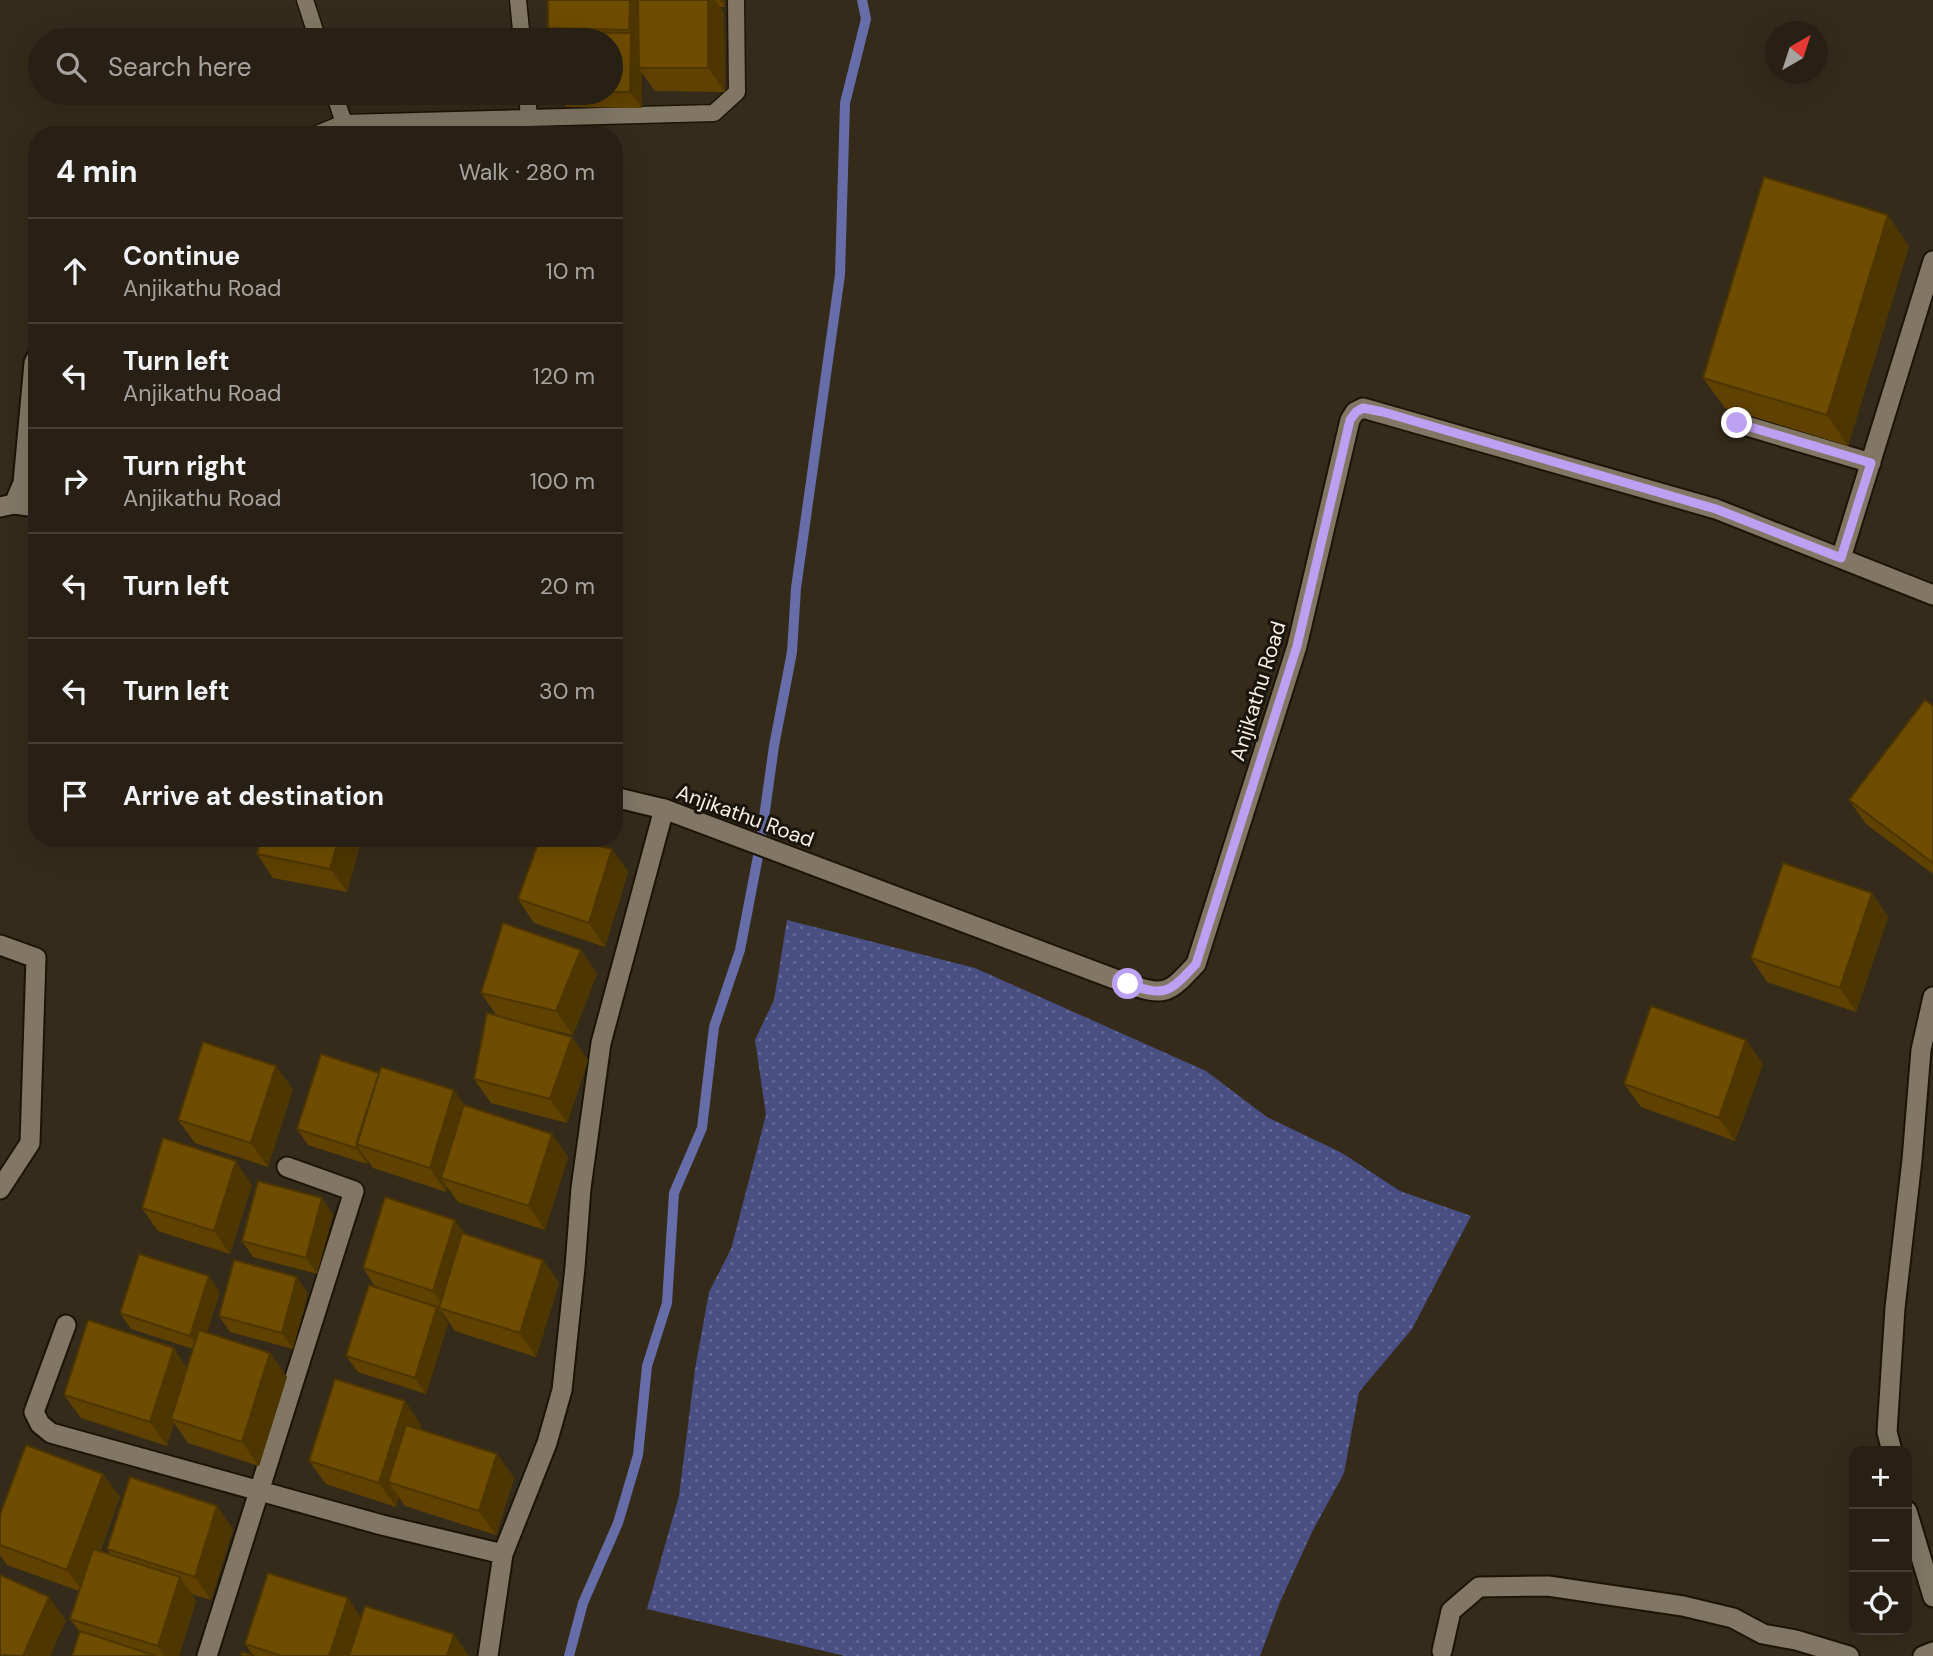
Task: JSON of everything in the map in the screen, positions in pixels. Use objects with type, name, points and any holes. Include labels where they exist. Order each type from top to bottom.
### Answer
[{"type":"street","points":[[1841,558],[1933,261]]},
{"type":"street","name":"Anjikathu Road","points":[[623,799],[664,809],[1128,984],[1154,993],[1167,991],[1196,964],[1297,646],[1350,420],[1363,408],[1716,509],[1933,595]]},
{"type":"street","points":[[1737,423],[1871,463]]},
{"type":"street","points":[[7,506],[23,483],[28,428]]},
{"type":"street","points":[[7,506],[28,507]]},
{"type":"street","points":[[488,1656],[503,1554],[547,1443],[562,1390],[581,1188],[601,1043],[664,809]]},
{"type":"street","points":[[0,945],[36,958],[30,1143],[0,1189]]},
{"type":"street","points":[[1890,1446],[1886,1432],[1895,1308],[1912,1160],[1920,1050],[1933,997]]},
{"type":"street","points":[[207,1656],[355,1191],[287,1167]]},
{"type":"street","points":[[65,1325],[34,1412],[40,1424],[51,1433],[260,1492],[503,1554]]},
{"type":"street","points":[[1912,1528],[1933,1597]]},
{"type":"street","points":[[1442,1651],[1451,1611],[1479,1587],[1548,1586],[1683,1606],[1732,1618],[1763,1633],[1849,1656]]},
{"type":"street","points":[[1923,1656],[1933,1652]]},
{"type":"lane","points":[[305,0],[314,28]]},
{"type":"lane","points":[[518,0],[521,28]]},
{"type":"lane","points":[[337,126],[344,123],[714,113],[737,92],[736,0]]},
{"type":"lane","points":[[338,105],[344,123]]},
{"type":"lane","points":[[528,105],[530,118]]},
{"type":"shaded area","points":[[787,920],[975,968],[1206,1071],[1267,1117],[1342,1153],[1400,1191],[1471,1216],[1412,1329],[1359,1392],[1344,1473],[1312,1532],[1280,1602],[1260,1656],[845,1656],[647,1609],[679,1496],[695,1369],[709,1292],[731,1249],[766,1115],[755,1040],[774,1000]]},
{"type":"building","points":[[548,0],[630,0],[629,30],[548,28]]},
{"type":"building","points":[[638,0],[708,0],[708,68],[639,68]]},
{"type":"building","points":[[623,33],[631,33],[630,92],[623,92]]},
{"type":"building","points":[[1764,177],[1888,215],[1827,415],[1703,378]]},
{"type":"building","points":[[1925,700],[1933,706],[1933,863],[1849,800]]},
{"type":"building","points":[[259,847],[336,847],[330,869],[257,854]]},
{"type":"building","points":[[537,847],[612,849],[589,923],[518,899]]},
{"type":"building","points":[[1783,863],[1872,893],[1840,988],[1751,958]]},
{"type":"building","points":[[503,923],[581,950],[556,1011],[481,993]]},
{"type":"building","points":[[1651,1006],[1746,1040],[1719,1118],[1624,1084]]},
{"type":"building","points":[[487,1013],[572,1037],[550,1099],[474,1079]]},
{"type":"building","points":[[203,1042],[276,1066],[251,1143],[178,1120]]},
{"type":"building","points":[[321,1054],[379,1073],[356,1148],[297,1129]]},
{"type":"building","points":[[381,1067],[454,1090],[430,1168],[356,1144]]},
{"type":"building","points":[[464,1105],[552,1134],[529,1206],[441,1178]]},
{"type":"building","points":[[163,1138],[236,1161],[214,1231],[142,1208]]},
{"type":"building","points":[[258,1181],[322,1198],[306,1258],[242,1241]]},
{"type":"building","points":[[385,1197],[455,1220],[433,1291],[363,1268]]},
{"type":"building","points":[[462,1233],[543,1260],[520,1333],[439,1308]]},
{"type":"building","points":[[139,1254],[209,1276],[190,1336],[120,1313]]},
{"type":"building","points":[[234,1260],[297,1277],[282,1333],[219,1316]]},
{"type":"building","points":[[369,1285],[437,1307],[415,1378],[346,1356]]},
{"type":"building","points":[[88,1320],[174,1348],[150,1422],[64,1395]]},
{"type":"building","points":[[199,1330],[270,1353],[242,1442],[171,1419]]},
{"type":"building","points":[[335,1379],[405,1401],[379,1483],[309,1461]]},
{"type":"building","points":[[406,1425],[497,1454],[479,1511],[388,1482]]},
{"type":"building","points":[[26,1445],[103,1474],[67,1570],[0,1545],[0,1515]]},
{"type":"building","points":[[130,1477],[217,1506],[195,1577],[107,1549]]},
{"type":"building","points":[[93,1549],[180,1577],[158,1646],[70,1619]]},
{"type":"building","points":[[268,1573],[348,1598],[329,1656],[282,1656],[245,1644]]},
{"type":"building","points":[[0,1575],[49,1597],[23,1656],[0,1655]]},
{"type":"building","points":[[365,1606],[454,1634],[447,1656],[349,1656]]},
{"type":"building","points":[[80,1631],[156,1656],[72,1656]]},
{"type":"waterway","points":[[569,1656],[583,1603],[618,1523],[638,1455],[647,1366],[667,1303],[674,1193],[702,1128],[714,1027],[740,950],[760,846],[774,746],[792,652],[796,588],[840,275],[845,103],[866,19],[862,0]]},
{"type":"route","points":[[1128,984],[1154,993],[1167,991],[1196,964],[1297,646],[1350,420],[1356,412],[1363,408],[1383,412],[1716,509],[1841,558],[1871,463],[1737,423]]}]
